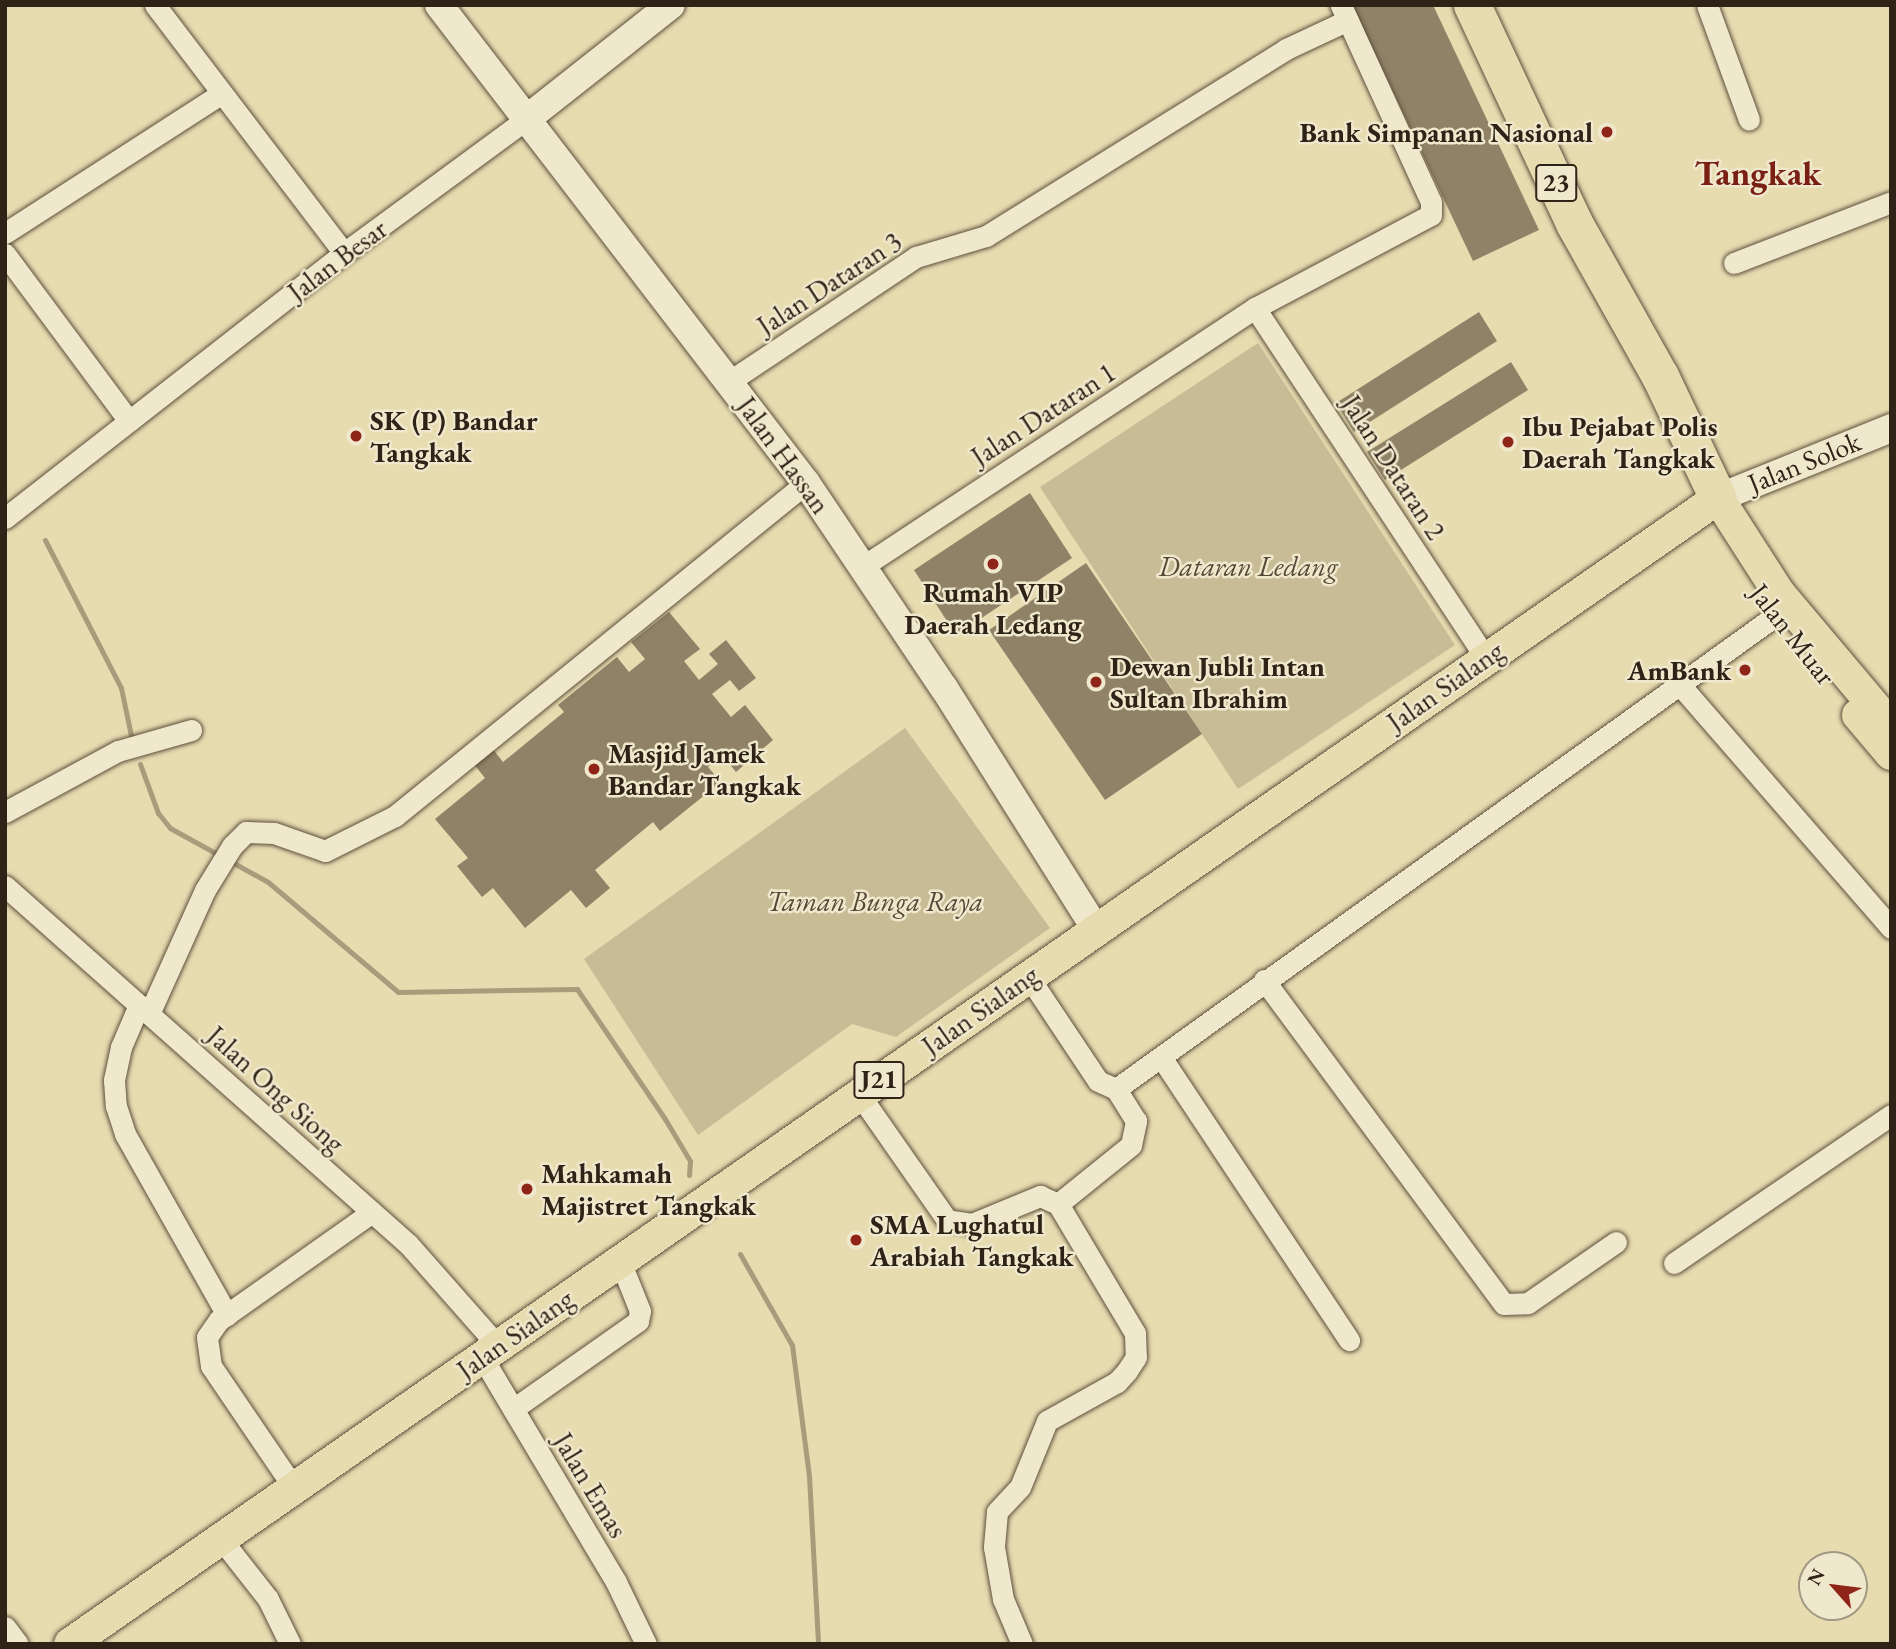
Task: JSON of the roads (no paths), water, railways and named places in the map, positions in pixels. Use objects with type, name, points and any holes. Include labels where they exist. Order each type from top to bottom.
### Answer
[{"type":"highway","name":"23","points":[[1472,5],[1574,223],[1647,358],[1711,502]]},
{"type":"main road","name":"Jalan Sialang","points":[[70,1644],[1711,502]]},
{"type":"main road","name":"Jalan Muar","points":[[1711,502],[1774,616],[1891,754]]},
{"type":"main road","name":"Jalan Muar","points":[[1711,502],[1779,593],[1891,726]]},
{"type":"street","points":[[155,5],[220,94],[344,253]]},
{"type":"street","name":"Jalan Hassan","points":[[439,5],[524,121],[730,381],[806,482],[1096,929]]},
{"type":"street","name":"Jalan Besar","points":[[12,514],[344,253],[524,121],[670,5]]},
{"type":"street","points":[[1707,5],[1749,120]]},
{"type":"street","name":"Jalan Dataran 3","points":[[730,381],[916,257],[986,236],[1145,140],[1344,12]]},
{"type":"street","name":"Jalan Dataran 1","points":[[862,567],[1255,308],[1431,215],[1433,209],[1344,12]]},
{"type":"street","points":[[5,233],[220,94]]},
{"type":"street","points":[[1734,263],[1891,202]]},
{"type":"street","points":[[5,254],[129,421]]},
{"type":"street","name":"Jalan Dataran 2","points":[[1255,308],[1486,657]]},
{"type":"street","name":"Jalan Solok","points":[[1711,502],[1891,428]]},
{"type":"street","points":[[227,1315],[125,1134],[116,1106],[114,1080],[121,1047],[144,1010],[227,854],[246,832],[261,830],[325,851],[395,816],[806,482]]},
{"type":"street","points":[[1116,1088],[1774,616]]},
{"type":"street","points":[[1680,685],[1891,928]]},
{"type":"street","points":[[5,812],[118,751],[191,730]]},
{"type":"street","name":"Jalan Ong Siong","points":[[5,887],[418,1254],[490,1351]]},
{"type":"street","points":[[1028,976],[1098,1082],[1116,1088],[1136,1121],[1130,1147],[1058,1204]]},
{"type":"street","points":[[1265,979],[1504,1304],[1528,1303],[1616,1242]]},
{"type":"street","points":[[1161,1057],[1349,1340]]},
{"type":"street","points":[[859,1094],[947,1220],[972,1224],[1040,1196],[1058,1204],[1129,1322],[1138,1346],[1136,1357],[1117,1382],[1047,1421],[1020,1488],[998,1512],[994,1547],[1004,1607],[1022,1644]]},
{"type":"street","points":[[1674,1263],[1891,1115]]},
{"type":"street","points":[[295,1488],[207,1357],[207,1337],[227,1315],[372,1212]]},
{"type":"street","points":[[513,1409],[638,1321],[640,1311],[620,1261]]},
{"type":"street","name":"Jalan Emas","points":[[490,1351],[513,1409],[616,1582],[646,1644]]},
{"type":"street","points":[[220,1539],[268,1600],[290,1644]]},
{"type":"street","points":[[5,1627],[18,1644]]},
{"type":"waterway","points":[[45,540],[121,688],[132,740]]},
{"type":"waterway","points":[[140,764],[158,813],[170,828],[221,856]]},
{"type":"waterway","points":[[230,861],[268,882],[398,992],[577,989],[665,1119],[690,1161],[689,1175]]},
{"type":"waterway","points":[[740,1254],[792,1345],[809,1476],[818,1644]]},
{"type":"place","name":"Bank Simpanan Nasional","points":[[1607,132]]},
{"type":"place","name":"SK (P) Bandar Tangkak","points":[[356,436]]},
{"type":"place","name":"Ibu Pejabat Polis Daerah Tangkak","points":[[1508,442]]},
{"type":"place","name":"Rumah VIP Daerah Ledang","points":[[993,564]]},
{"type":"place","name":"AmBank","points":[[1745,670]]},
{"type":"place","name":"Dewan Jubli Intan Sultan Ibrahim","points":[[1096,682]]},
{"type":"place","name":"Masjid Jamek Bandar Tangkak","points":[[594,769]]},
{"type":"place","name":"Mahkamah Majistret Tangkak","points":[[527,1189]]},
{"type":"place","name":"SMA Lughatul Arabiah Tangkak","points":[[856,1240]]},
{"type":"district","name":"Tangkak","points":[[1758,173]]},
{"type":"park label","name":"Dataran Ledang","points":[[1248,566]]},
{"type":"park label","name":"Taman Bunga Raya","points":[[875,901]]}]
